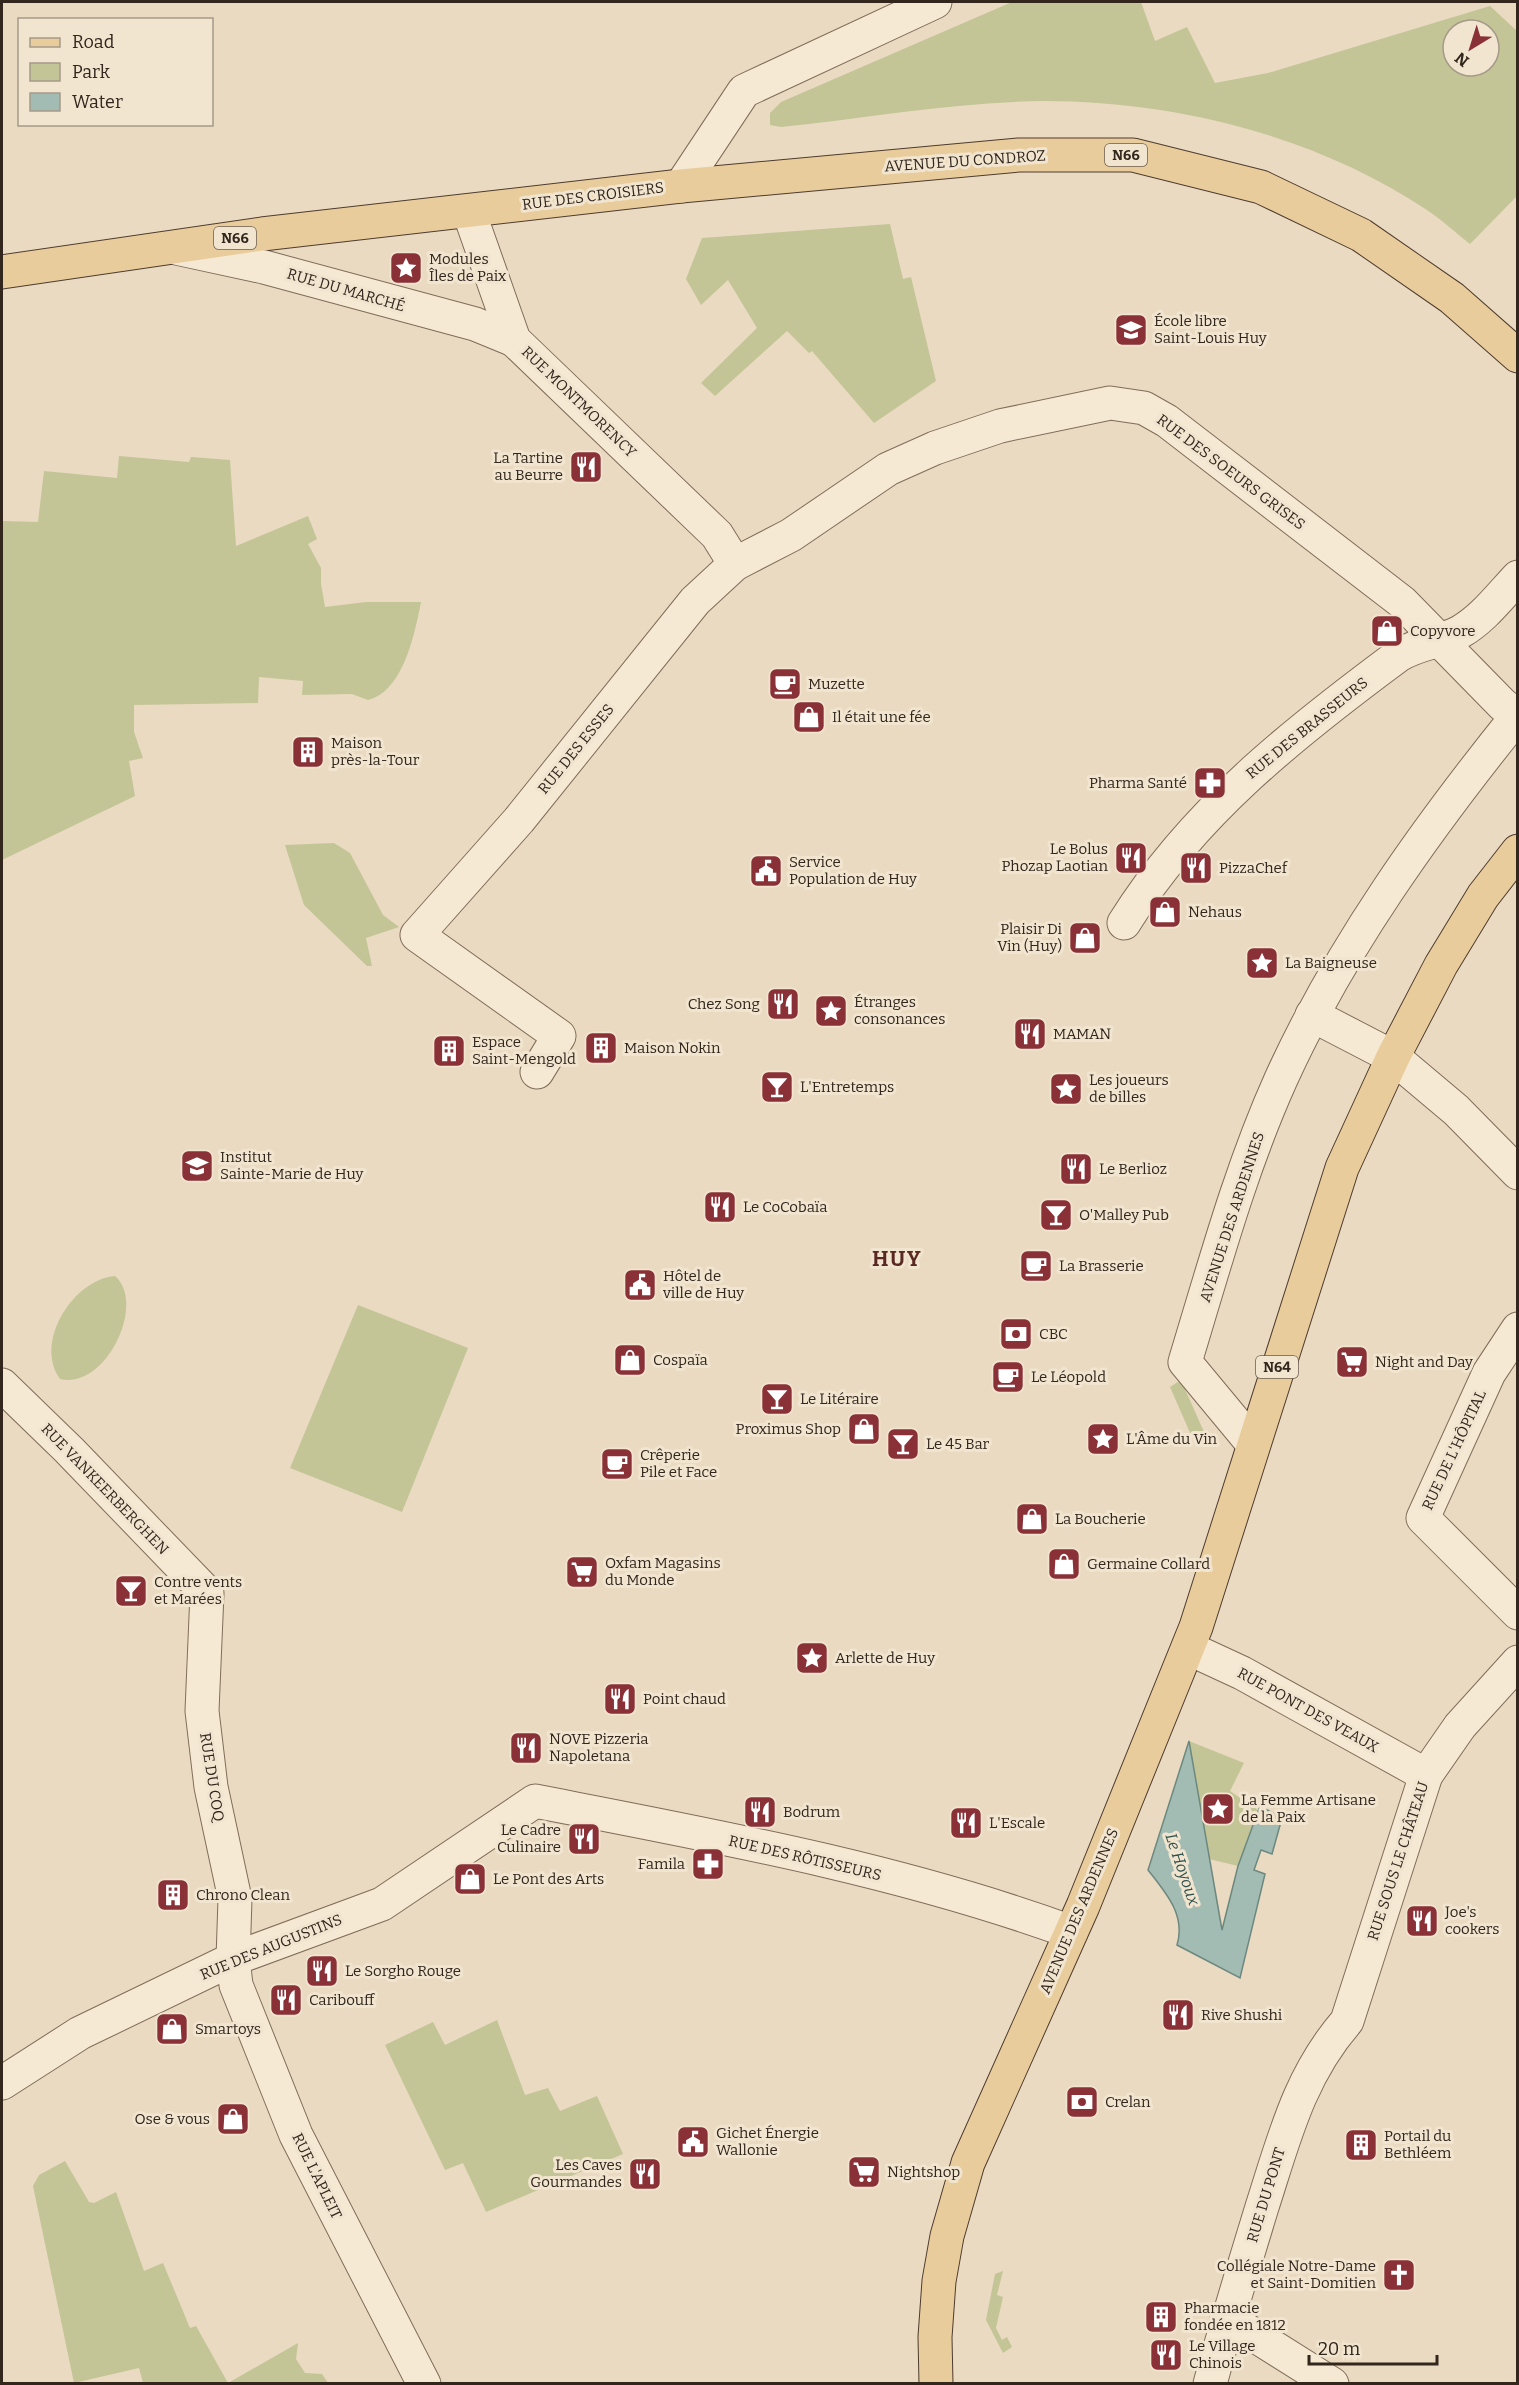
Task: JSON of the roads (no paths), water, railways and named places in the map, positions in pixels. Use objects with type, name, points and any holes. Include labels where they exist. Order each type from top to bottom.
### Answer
[{"type":"main road","name":"AVENUE DU CONDROZ","points":[[681,186],[1019,155],[1133,155],[1261,187],[1360,235],[1452,298],[1518,356]]},
{"type":"main road","name":"RUE DES CROISIERS","points":[[469,212],[681,186]]},
{"type":"main road","name":"RUE DU MARCHÉ","points":[[2,272],[262,234],[469,212]]},
{"type":"main road","name":"AVENUE DES ARDENNES","points":[[936,2384],[935,2337],[939,2281],[958,2192],[968,2163],[1071,1932],[1188,1648],[1342,1168],[1393,1057],[1458,935],[1518,851]]},
{"type":"street","name":"RUE DES CROISIERS","points":[[681,186],[744,91],[935,2]]},
{"type":"street","name":"RUE MONTMORENCY","points":[[469,212],[514,340],[717,535],[735,564]]},
{"type":"street","name":"RUE DU MARCHÉ","points":[[174,247],[264,267],[475,324],[514,340]]},
{"type":"street","name":"RUE DES SOEURS GRISES","points":[[735,564],[791,535],[888,469],[935,448],[1000,426],[1110,403],[1144,408],[1167,422],[1402,602],[1502,704],[1517,716]]},
{"type":"street","name":"RUE DES ESSES","points":[[537,1072],[559,1036],[417,935],[519,820],[695,601],[735,564]]},
{"type":"street","name":"RUE DES BRASSEURS","points":[[1124,923],[1168,860],[1265,759],[1399,655],[1417,645],[1458,633],[1475,622],[1518,577]]},
{"type":"street","name":"AVENUE DES ARDENNES","points":[[1253,1444],[1185,1362],[1238,1189],[1281,1080],[1312,1015],[1379,902],[1517,716]]},
{"type":"street","points":[[1312,1015],[1393,1057],[1456,1110],[1518,1173]]},
{"type":"street","name":"RUE DE L'HÔPITAL","points":[[1518,1329],[1489,1373],[1423,1518],[1518,1613]]},
{"type":"street","name":"RUE VANKEERBERGHEN","points":[[2,1385],[69,1450],[207,1593]]},
{"type":"street","name":"RUE DU COQ","points":[[207,1593],[201,1711],[211,1787],[235,1899],[232,1959]]},
{"type":"street","name":"RUE PONT DES VEAUX","points":[[1188,1648],[1242,1673],[1426,1775]]},
{"type":"street","name":"RUE SOUS LE CHÂTEAU","points":[[1326,2045],[1347,2021],[1426,1775],[1460,1726],[1518,1662]]},
{"type":"street","name":"RUE DES AUGUSTINS","points":[[2,2081],[80,2033],[232,1959],[382,1904],[535,1801]]},
{"type":"street","name":"RUE DES RÔTISSEURS","points":[[535,1801],[846,1866],[997,1905],[1071,1932]]},
{"type":"street","name":"RUE L'APLEIT","points":[[232,1959],[236,1986],[296,2135],[424,2384]]},
{"type":"street","name":"RUE DU PONT","points":[[1210,2384],[1227,2318],[1295,2104],[1326,2045]]},
{"type":"street","points":[[1227,2318],[1332,2384]]},
{"type":"water","name":"Le Hoyoux","points":[[1189,1741],[1222,1930],[1238,1866],[1260,1806],[1282,1818],[1272,1854],[1261,1850],[1254,1870],[1265,1874],[1240,1978],[1177,1945],[1179,1924],[1177,1914],[1148,1870]]},
{"type":"place","name":"Modules Îles de Paix","points":[[406,268]]},
{"type":"place","name":"École libre Saint-Louis Huy","points":[[1131,330]]},
{"type":"place","name":"La Tartine au Beurre","points":[[586,467]]},
{"type":"place","name":"Copyvore","points":[[1387,631]]},
{"type":"place","name":"Muzette","points":[[785,684]]},
{"type":"place","name":"Il était une fée","points":[[809,717]]},
{"type":"place","name":"Maison près-la-Tour","points":[[308,752]]},
{"type":"place","name":"Pharma Santé","points":[[1210,783]]},
{"type":"place","name":"Le Bolus Phozap Laotian","points":[[1131,858]]},
{"type":"place","name":"PizzaChef","points":[[1196,868]]},
{"type":"place","name":"Service Population de Huy","points":[[766,871]]},
{"type":"place","name":"Nehaus","points":[[1165,912]]},
{"type":"place","name":"Plaisir Di Vin (Huy)","points":[[1085,938]]},
{"type":"place","name":"La Baigneuse","points":[[1262,963]]},
{"type":"place","name":"Chez Song","points":[[783,1004]]},
{"type":"place","name":"Étranges consonances","points":[[831,1011]]},
{"type":"place","name":"MAMAN","points":[[1030,1034]]},
{"type":"place","name":"Maison Nokin","points":[[601,1048]]},
{"type":"place","name":"Espace Saint-Mengold","points":[[449,1051]]},
{"type":"place","name":"L'Entretemps","points":[[777,1087]]},
{"type":"place","name":"Les joueurs de billes","points":[[1066,1089]]},
{"type":"place","name":"Institut Sainte-Marie de Huy","points":[[197,1166]]},
{"type":"place","name":"Le Berlioz","points":[[1076,1169]]},
{"type":"place","name":"Le CoCobaïa","points":[[720,1207]]},
{"type":"place","name":"O'Malley Pub","points":[[1056,1215]]},
{"type":"place","name":"La Brasserie","points":[[1036,1266]]},
{"type":"place","name":"Hôtel de ville de Huy","points":[[640,1285]]},
{"type":"place","name":"CBC","points":[[1016,1334]]},
{"type":"place","name":"Cospaïa","points":[[630,1360]]},
{"type":"place","name":"Night and Day","points":[[1352,1362]]},
{"type":"place","name":"Le Léopold","points":[[1008,1377]]},
{"type":"place","name":"Le Litéraire","points":[[777,1399]]},
{"type":"place","name":"Proximus Shop","points":[[864,1429]]},
{"type":"place","name":"L'Âme du Vin","points":[[1103,1439]]},
{"type":"place","name":"Le 45 Bar","points":[[903,1444]]},
{"type":"place","name":"Crêperie Pile et Face","points":[[617,1464]]},
{"type":"place","name":"La Boucherie","points":[[1032,1519]]},
{"type":"place","name":"Germaine Collard","points":[[1064,1564]]},
{"type":"place","name":"Oxfam Magasins du Monde","points":[[582,1572]]},
{"type":"place","name":"Contre vents et Marées","points":[[131,1591]]},
{"type":"place","name":"Arlette de Huy","points":[[812,1658]]},
{"type":"place","name":"Point chaud","points":[[620,1699]]},
{"type":"place","name":"NOVE Pizzeria Napoletana","points":[[526,1748]]},
{"type":"place","name":"La Femme Artisane de la Paix","points":[[1218,1809]]},
{"type":"place","name":"Bodrum","points":[[760,1812]]},
{"type":"place","name":"L'Escale","points":[[966,1823]]},
{"type":"place","name":"Le Cadre Culinaire","points":[[584,1839]]},
{"type":"place","name":"Famila","points":[[708,1864]]},
{"type":"place","name":"Le Pont des Arts","points":[[470,1879]]},
{"type":"place","name":"Chrono Clean","points":[[173,1895]]},
{"type":"place","name":"Joe's cookers","points":[[1422,1921]]},
{"type":"place","name":"Le Sorgho Rouge","points":[[322,1971]]},
{"type":"place","name":"Caribouff","points":[[286,2000]]},
{"type":"place","name":"Rive Shushi","points":[[1178,2015]]},
{"type":"place","name":"Smartoys","points":[[172,2029]]},
{"type":"place","name":"Crelan","points":[[1082,2102]]},
{"type":"place","name":"Ose & vous","points":[[233,2119]]},
{"type":"place","name":"Gichet Énergie Wallonie","points":[[693,2142]]},
{"type":"place","name":"Portail du Bethléem","points":[[1361,2145]]},
{"type":"place","name":"Nightshop","points":[[864,2172]]},
{"type":"place","name":"Les Caves Gourmandes","points":[[645,2174]]},
{"type":"place","name":"Collégiale Notre-Dame et Saint-Domitien","points":[[1399,2275]]},
{"type":"place","name":"Pharmacie fondée en 1812","points":[[1161,2317]]},
{"type":"place","name":"Le Village Chinois","points":[[1166,2355]]},
{"type":"district","name":"HUY","points":[[897,1259]]}]
